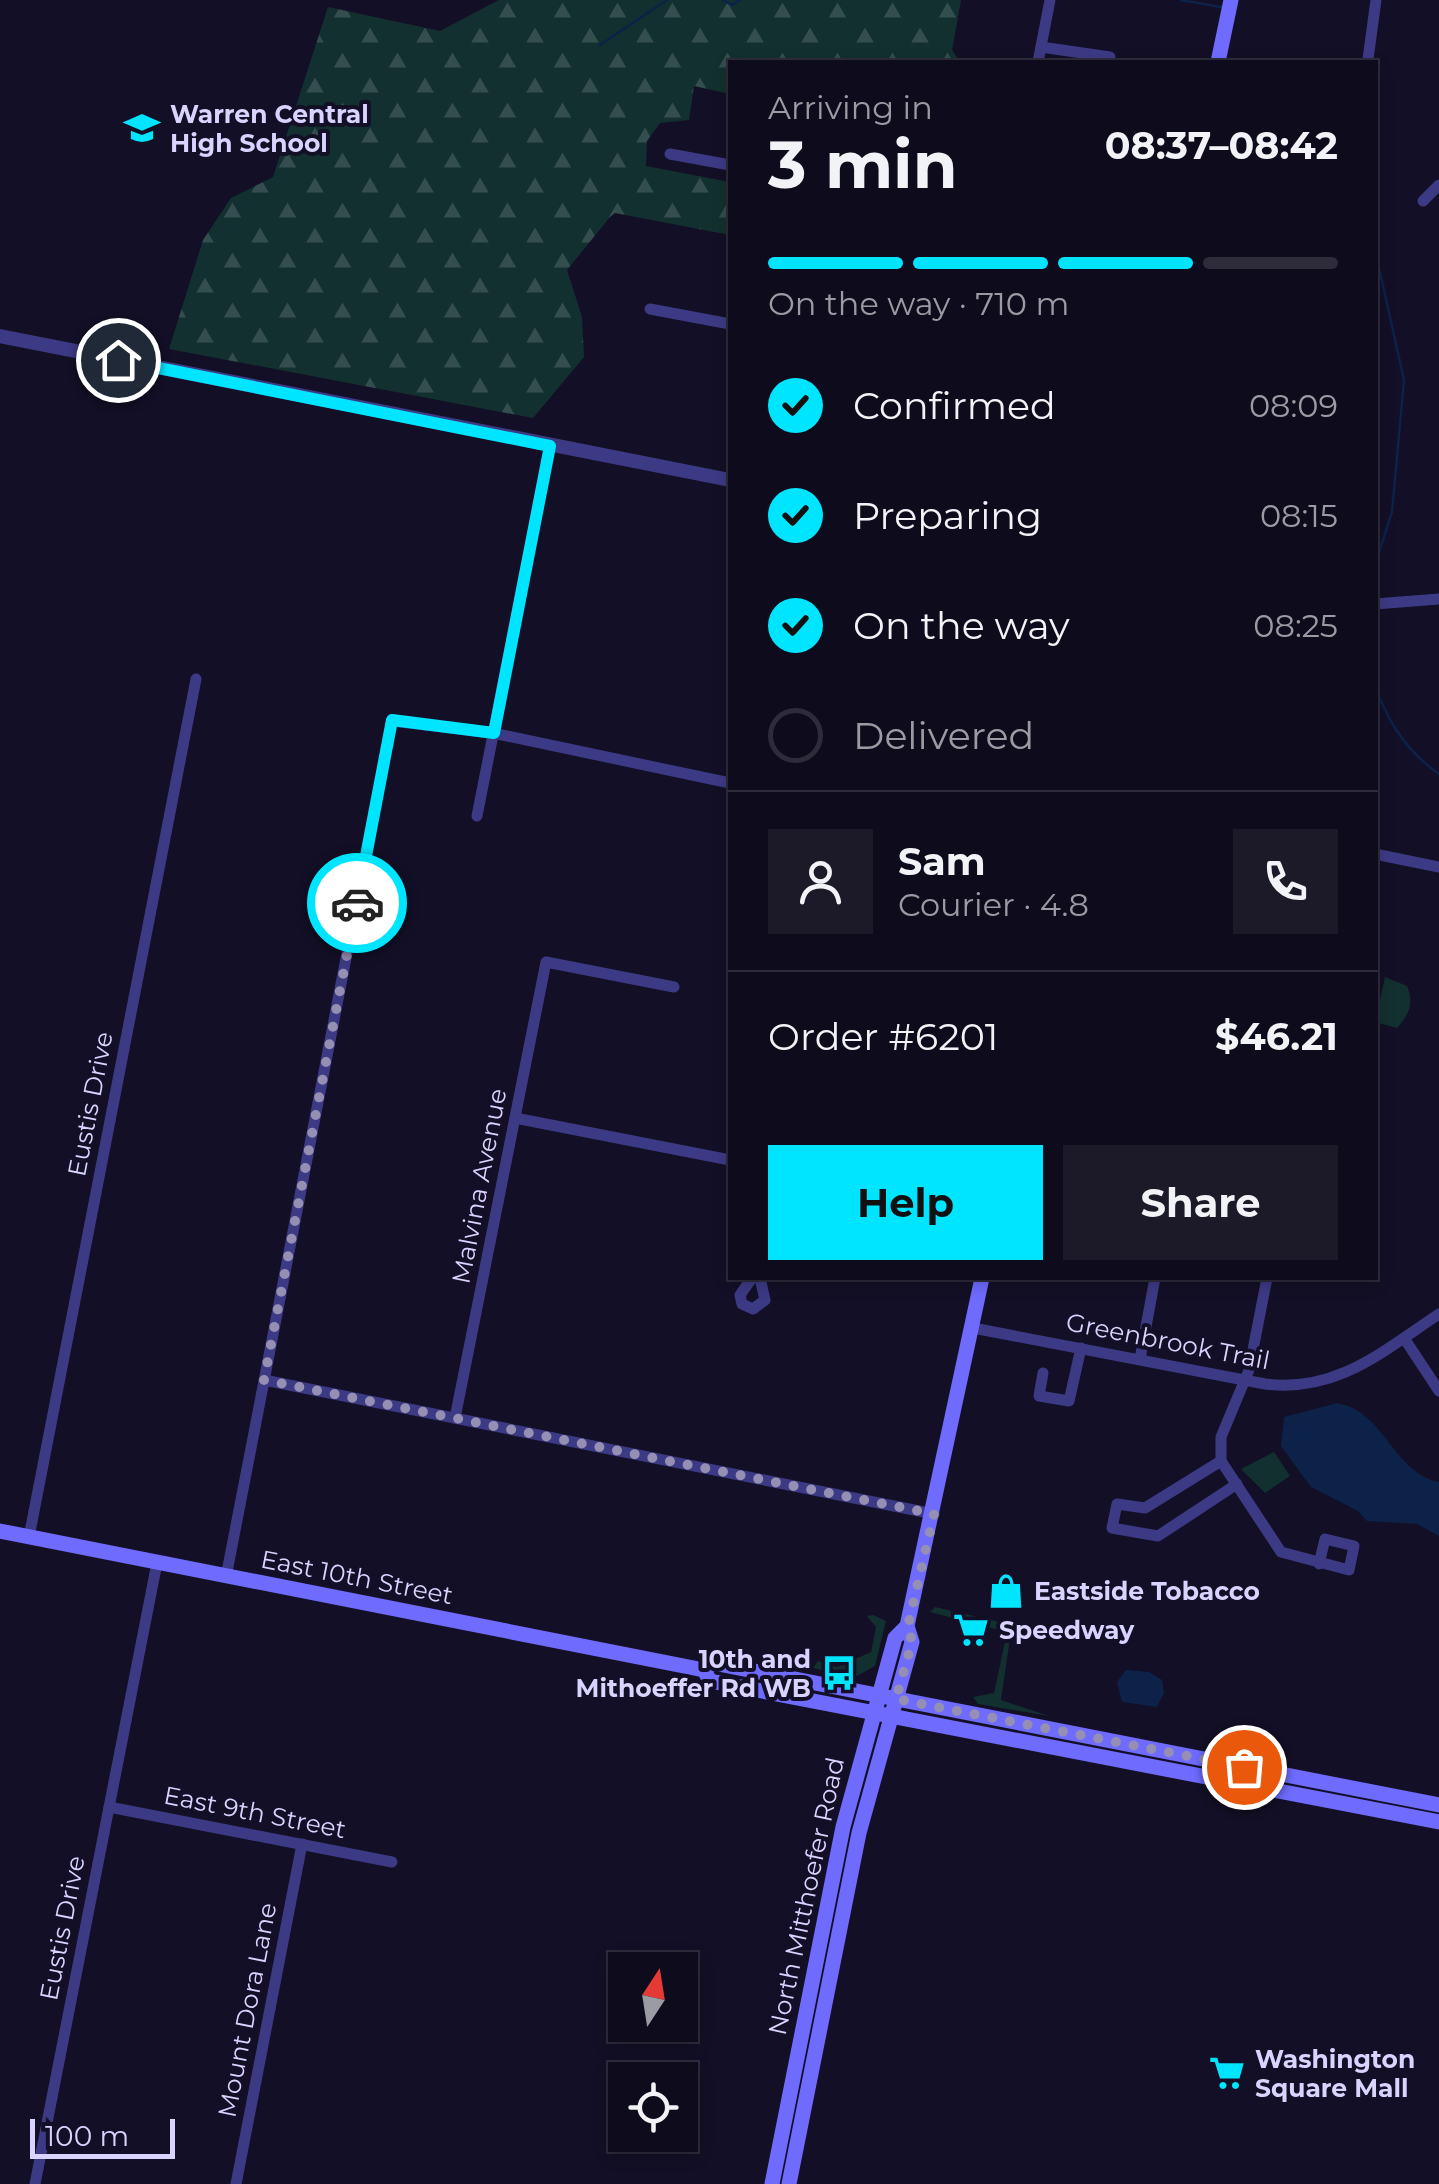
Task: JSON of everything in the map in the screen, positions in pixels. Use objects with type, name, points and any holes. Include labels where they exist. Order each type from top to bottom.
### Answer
[{"type":"main road","points":[[1218,60],[1231,0]]},
{"type":"main road","name":"North Mitthoefer Road","points":[[789,2184],[850,1878],[912,1642],[908,1626],[982,1280]]},
{"type":"main road","name":"East 10th Street","points":[[0,1532],[704,1670],[713,1664],[1439,1804]]},
{"type":"main road","name":"North Mitthoefer Road","points":[[772,2184],[844,1823],[895,1638],[908,1626]]},
{"type":"main road","name":"East 10th Street","points":[[704,1670],[710,1681],[1439,1822]]},
{"type":"main road","points":[[844,1823],[851,1830],[844,1864],[850,1878]]},
{"type":"street","points":[[1038,60],[1050,0]]},
{"type":"street","points":[[1368,60],[1376,0]]},
{"type":"street","points":[[1041,47],[1110,57]]},
{"type":"street","points":[[670,154],[728,165]]},
{"type":"street","points":[[1422,201],[1439,185]]},
{"type":"street","points":[[650,309],[728,324]]},
{"type":"street","points":[[0,336],[728,480]]},
{"type":"street","points":[[477,816],[550,446]]},
{"type":"street","points":[[1378,604],[1439,600]]},
{"type":"street","name":"Eustis Drive","points":[[29,1537],[196,679]]},
{"type":"street","points":[[226,1576],[392,720],[494,733],[728,782]]},
{"type":"street","points":[[1378,855],[1439,866]]},
{"type":"street","name":"Malvina Avenue","points":[[455,1418],[546,962],[674,987]]},
{"type":"street","points":[[515,1118],[728,1160]]},
{"type":"street","points":[[751,1280],[740,1295],[742,1304],[753,1309],[766,1298],[761,1280]]},
{"type":"street","points":[[1140,1359],[1155,1280]]},
{"type":"street","points":[[1267,1280],[1244,1380],[1222,1434],[1221,1461],[1276,1548],[1293,1559],[1319,1564]]},
{"type":"street","name":"Greenbrook Trail","points":[[973,1328],[1292,1386],[1322,1382],[1364,1366],[1439,1314]]},
{"type":"street","points":[[1404,1338],[1439,1390]]},
{"type":"street","points":[[1043,1373],[1038,1396],[1069,1401],[1080,1348]]},
{"type":"street","points":[[264,1380],[934,1514]]},
{"type":"street","points":[[1221,1461],[1145,1508],[1117,1504],[1112,1528],[1158,1536],[1237,1484]]},
{"type":"street","name":"Eustis Drive","points":[[35,2184],[157,1563]]},
{"type":"street","name":"East 9th Street","points":[[109,1806],[392,1862]]},
{"type":"street","name":"Mount Dora Lane","points":[[236,2184],[302,1844]]},
{"type":"green space","points":[[499,0],[961,0],[952,50],[959,60],[728,60],[728,94],[694,86],[689,120],[660,123],[647,141],[646,166],[728,182],[728,235],[615,213],[610,217],[567,270],[582,317],[584,357],[533,418],[169,349],[203,240],[231,198],[273,177],[328,7],[440,31]]},
{"type":"green space","points":[[1385,977],[1407,986],[1409,1008],[1397,1028],[1378,1023]]},
{"type":"green space","points":[[1274,1452],[1290,1476],[1265,1493],[1241,1469]]},
{"type":"green space","points":[[935,1607],[1012,1625],[1001,1700],[1049,1716],[978,1704],[973,1697],[994,1693],[1007,1632],[930,1612]]},
{"type":"green space","points":[[867,1616],[886,1621],[875,1666],[855,1677],[813,1668],[818,1661],[837,1667],[871,1652],[876,1627]]},
{"type":"water","points":[[1337,1403],[1367,1418],[1410,1467],[1439,1482],[1439,1536],[1417,1524],[1367,1521],[1358,1511],[1311,1487],[1281,1446],[1284,1417]]},
{"type":"water","points":[[1126,1670],[1149,1672],[1162,1680],[1164,1693],[1157,1707],[1122,1702],[1117,1682]]},
{"type":"waterway","points":[[600,45],[667,0]]},
{"type":"waterway","points":[[723,0],[732,5],[740,0]]},
{"type":"waterway","points":[[1181,0],[1221,7]]},
{"type":"waterway","points":[[1378,263],[1404,380],[1392,512],[1378,556]]},
{"type":"waterway","points":[[1378,692],[1400,735],[1439,774]]},
{"type":"way so far","points":[[357,903],[264,1380],[934,1514],[908,1626],[912,1642],[896,1699],[1244,1767]]},
{"type":"place","name":"Warren Central High School","points":[[142,128]]},
{"type":"place","name":"Eastside Tobacco","points":[[1006,1591]]},
{"type":"place","name":"Speedway","points":[[971,1630]]},
{"type":"place","name":"10th and Mithoeffer Rd WB","points":[[839,1673]]},
{"type":"place","name":"Washington Square Mall","points":[[1227,2073]]},
{"type":"route","points":[[118,360],[550,446],[494,733],[392,720],[357,903]]}]
